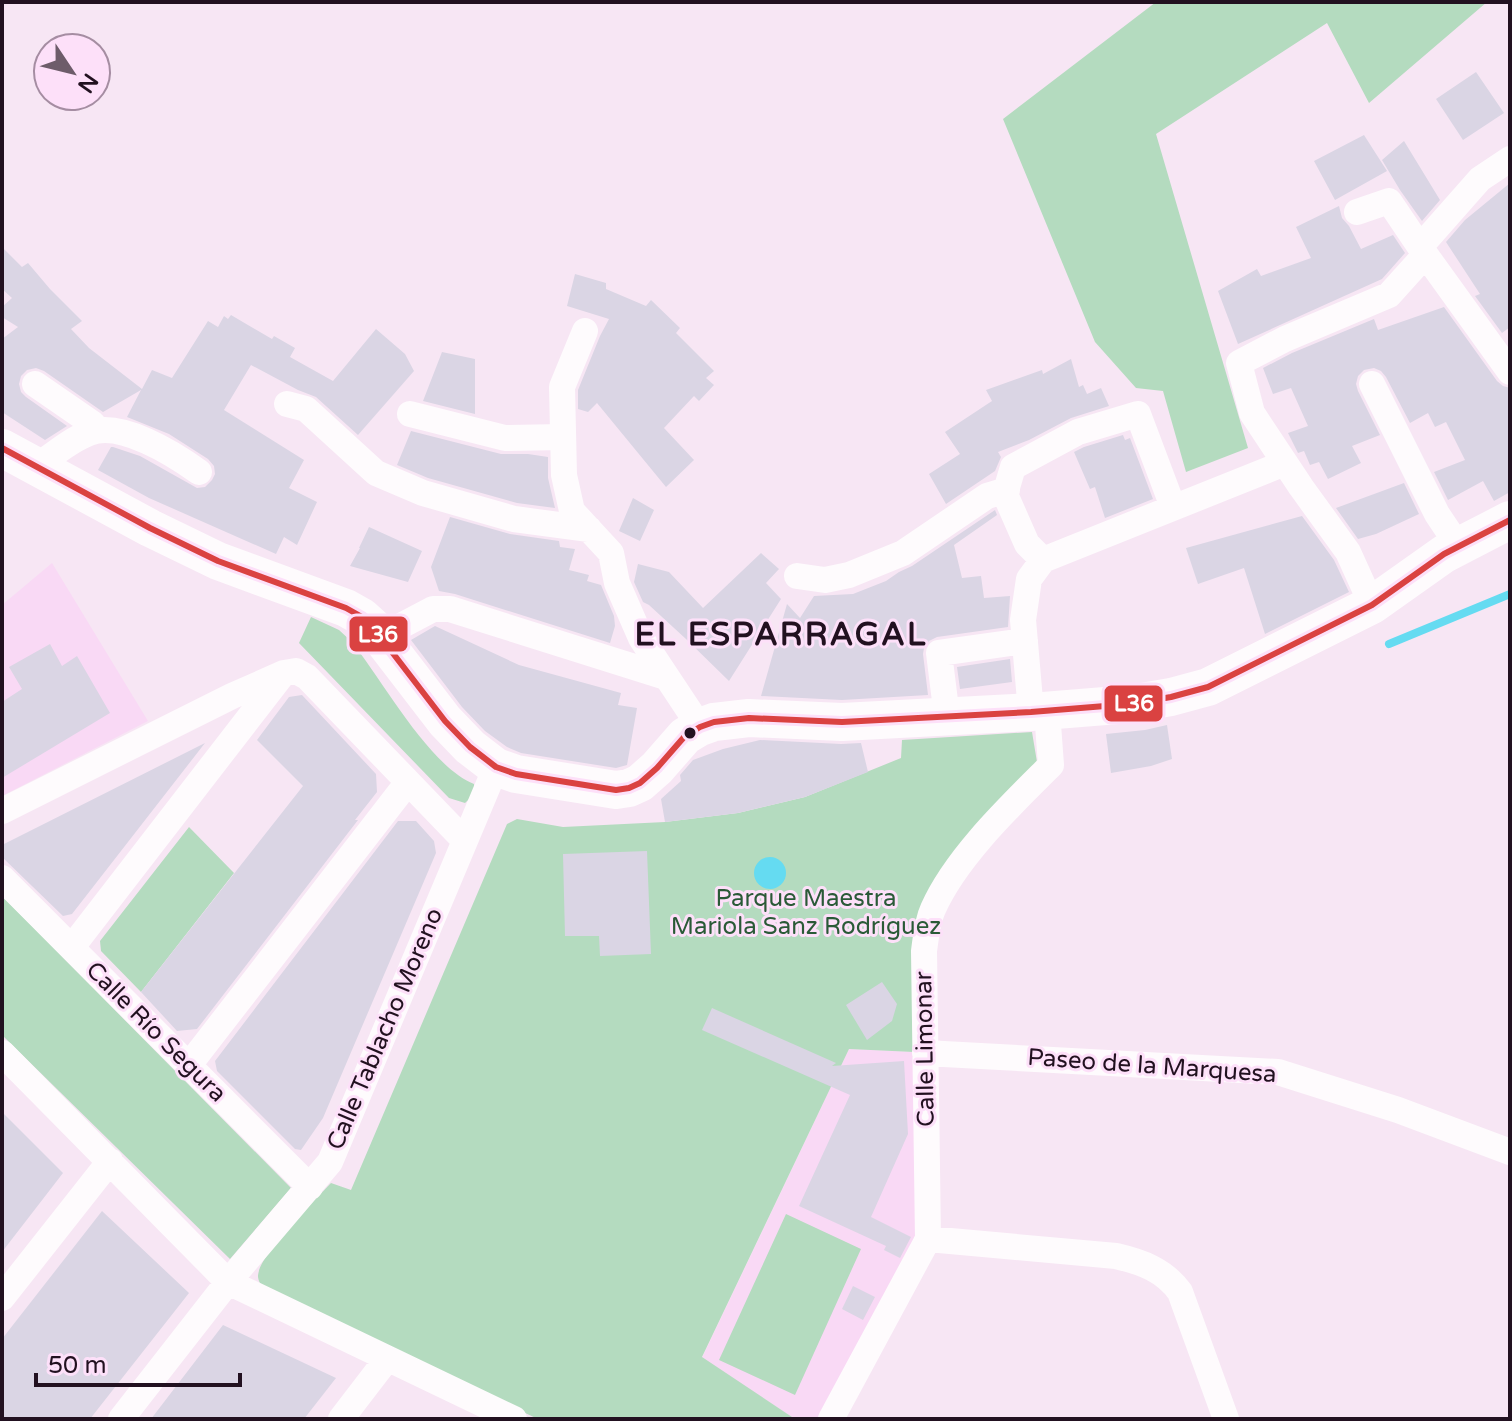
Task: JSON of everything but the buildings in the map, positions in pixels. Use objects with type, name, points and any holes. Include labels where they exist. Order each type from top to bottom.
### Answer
[{"type":"main road","points":[[2,448],[218,561],[346,608],[362,617],[445,721],[470,747],[496,767],[516,774],[604,789],[629,788],[649,776],[685,736],[691,714],[714,722],[749,718],[842,722],[947,717],[1130,704],[1208,687],[1372,605],[1444,554],[1510,520]]},
{"type":"street","points":[[1372,605],[1348,552],[1252,413],[1239,363],[1285,339],[1389,295],[1480,179],[1510,159]]},
{"type":"street","points":[[1357,212],[1389,201],[1510,372]]},
{"type":"street","points":[[585,331],[562,387],[564,475],[572,511],[611,553],[617,583],[641,638],[691,714]]},
{"type":"street","points":[[35,384],[93,424],[95,431]]},
{"type":"street","points":[[1372,384],[1437,514],[1459,547]]},
{"type":"street","points":[[287,404],[306,409],[376,473],[423,493],[514,519],[589,529]]},
{"type":"street","points":[[410,414],[505,438],[563,437]]},
{"type":"street","points":[[1173,507],[1138,414],[1078,432],[1013,467],[1005,494],[1027,544],[1043,560],[1285,463]]},
{"type":"street","points":[[36,467],[76,439],[106,430],[141,440],[174,455],[199,472]]},
{"type":"street","points":[[797,576],[825,580],[849,575],[889,559],[903,553],[987,496],[1007,490]]},
{"type":"street","name":"Calle Limonar","points":[[831,1419],[928,1239],[924,951],[932,911],[972,850],[1051,765],[1023,620],[1029,579],[1043,560]]},
{"type":"street","points":[[380,637],[433,609],[450,609],[666,677]]},
{"type":"street","points":[[433,609],[467,633],[691,714]]},
{"type":"street","points":[[947,717],[939,653],[1025,641]]},
{"type":"street","points":[[2,811],[219,703],[284,673],[296,671],[307,677],[464,840]]},
{"type":"street","points":[[72,947],[284,673]]},
{"type":"street","name":"Calle Tablacho Moreno","points":[[121,1419],[228,1282],[330,1162],[496,767]]},
{"type":"street","points":[[189,1065],[408,782]]},
{"type":"street","name":"Calle Río Segura","points":[[2,878],[310,1187]]},
{"type":"street","points":[[2,1053],[228,1282],[514,1419]]},
{"type":"street","name":"Paseo de la Marquesa","points":[[925,1053],[1278,1072],[1398,1110],[1510,1152]]},
{"type":"street","points":[[2,1298],[110,1161]]},
{"type":"street","points":[[928,1239],[1116,1256],[1144,1263],[1159,1271],[1180,1292],[1226,1419]]},
{"type":"street","points":[[341,1419],[387,1359]]},
{"type":"shaded area","points":[[52,563],[148,721],[2,796],[2,605]]},
{"type":"shaded area","points":[[849,1049],[914,1052],[919,1222],[914,1239],[820,1419],[795,1419],[702,1358]]},
{"type":"green space","points":[[1156,2],[1487,2],[1369,103],[1327,23],[1156,134],[1248,448],[1186,472],[1163,391],[1136,388],[1095,342],[1003,119]]},
{"type":"green space","points":[[311,617],[339,630],[352,642],[424,742],[457,775],[474,784],[472,795],[465,803],[449,798],[299,643]]},
{"type":"green space","name":"Parque Maestra Mariola Sanz Rodríguez","points":[[1032,732],[1037,762],[952,855],[914,1052],[849,1049],[702,1357],[795,1419],[538,1419],[268,1293],[262,1286],[258,1277],[260,1268],[276,1243],[301,1215],[331,1183],[351,1190],[507,824],[517,819],[563,827],[665,822],[738,813],[805,797],[901,758],[902,740]]},
{"type":"green space","points":[[189,827],[234,873],[141,992],[101,951],[100,941]]},
{"type":"green space","points":[[2,896],[291,1188],[230,1259],[2,1035]]},
{"type":"green space","points":[[786,1214],[861,1249],[795,1395],[719,1360]]},
{"type":"water","points":[[770,857],[781,862],[786,873],[781,884],[770,889],[759,884],[754,873],[759,862]]},
{"type":"waterway","points":[[1389,644],[1510,594]]},
{"type":"transit line","name":"L36","points":[[2,448],[218,561],[346,608],[362,617],[445,721],[470,747],[496,767],[516,774],[616,790],[640,783],[685,736],[714,722],[749,718],[842,722],[1031,712],[1130,704],[1208,687],[1372,605],[1444,554],[1510,520]]},
{"type":"district","name":"EL ESPARRAGAL","points":[[781,635]]}]
